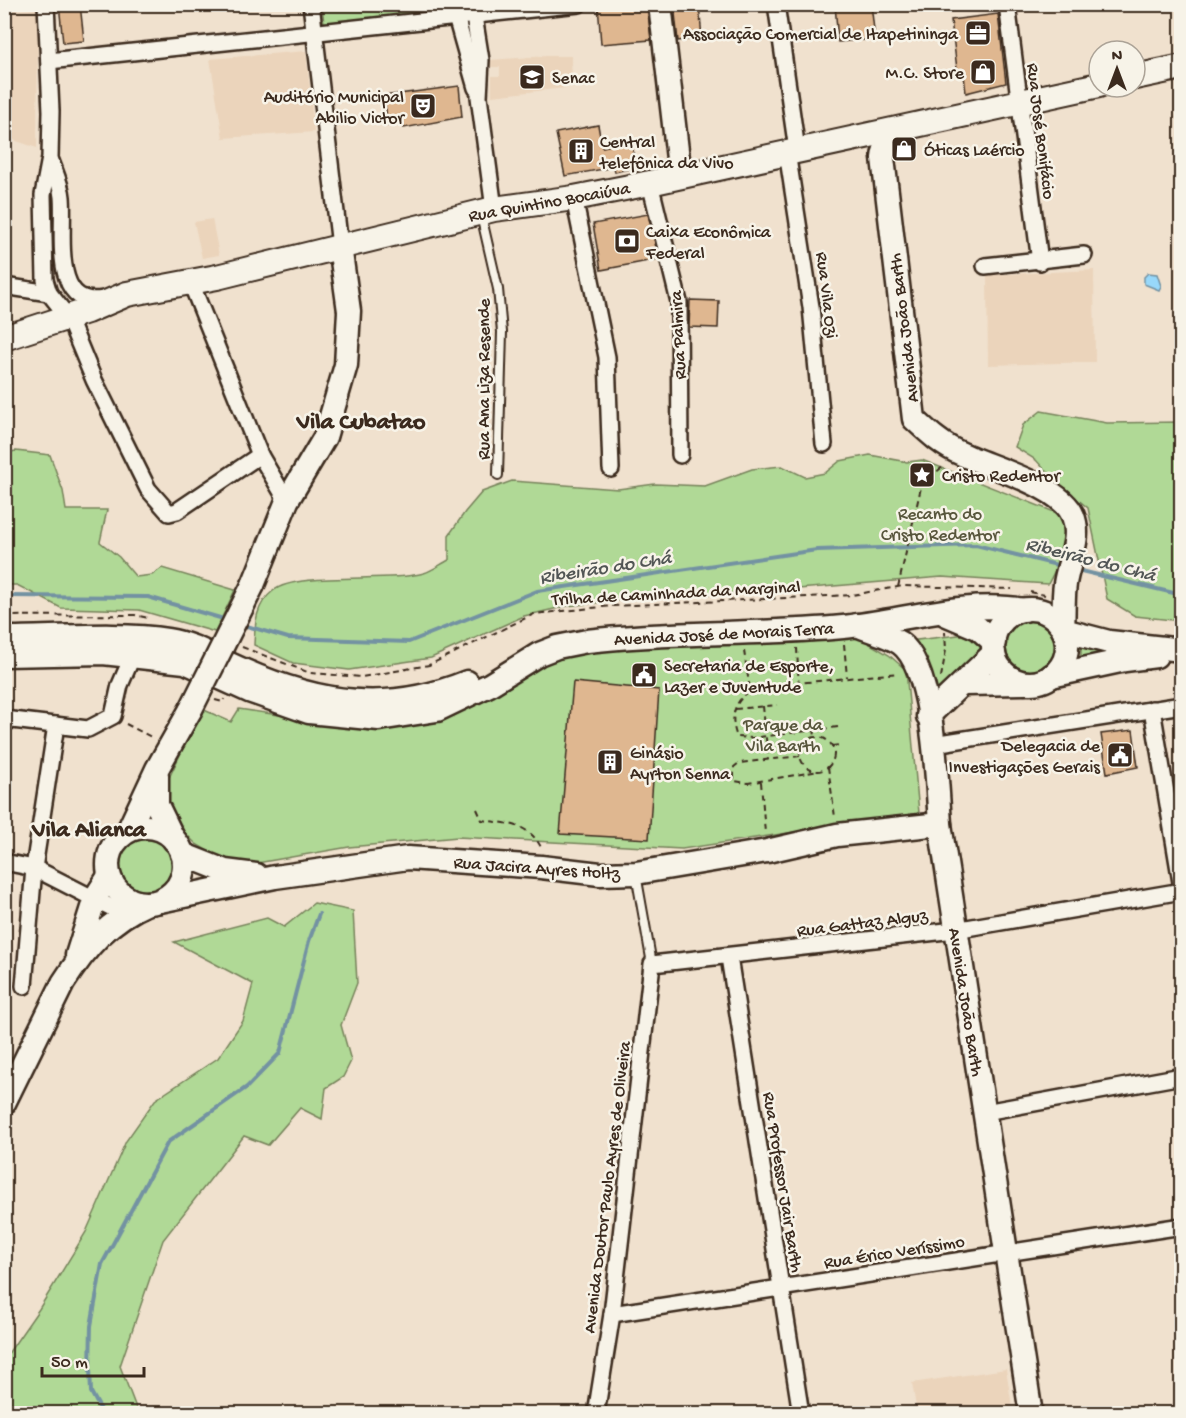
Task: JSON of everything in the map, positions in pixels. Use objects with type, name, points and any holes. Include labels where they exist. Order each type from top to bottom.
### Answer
[{"type":"main road","points":[[660,4],[680,176]]},
{"type":"main road","points":[[1147,74],[1182,67]]},
{"type":"main road","name":"Rua Quintino Bocaiúva","points":[[4,338],[127,294],[191,283],[487,211],[574,198],[650,183],[1087,88]]},
{"type":"main road","points":[[883,158],[883,152],[893,138],[912,126]]},
{"type":"main road","points":[[859,139],[872,145],[883,158]]},
{"type":"main road","name":"Avenida João Barth","points":[[883,158],[914,419],[938,441],[961,454],[1035,484],[1059,499],[1073,516],[1075,549],[1045,600]]},
{"type":"main road","points":[[157,769],[157,805],[178,847],[183,874],[178,885],[154,902],[135,902],[123,897],[114,887],[107,863],[110,850],[128,831],[157,769],[191,709],[253,585],[287,501],[325,437],[346,365],[349,311],[340,246]]},
{"type":"main road","points":[[964,684],[1043,681],[1061,667],[1066,655],[1067,642],[1063,630],[1045,600]]},
{"type":"main road","points":[[1045,600],[1063,630],[1109,642],[1182,652]]},
{"type":"main road","points":[[928,716],[964,684],[994,647],[999,625],[1008,616],[1045,600]]},
{"type":"main road","name":"Avenida José de Morais Terra","points":[[4,655],[103,653],[185,662],[249,691],[309,712],[354,718],[399,717],[437,710],[489,685],[548,650],[587,641],[849,626],[941,612],[1008,608],[1045,600]]},
{"type":"main road","points":[[941,612],[978,628],[994,647],[1001,669],[1009,677],[1024,683]]},
{"type":"main road","name":"Avenida João Barth","points":[[849,626],[900,643],[920,671],[934,744],[940,824],[955,930],[1031,1413]]},
{"type":"main road","name":"Avenida José de Morais Terra","points":[[4,638],[168,640],[195,647],[280,686],[317,697],[349,702],[402,701],[449,689],[479,677],[512,670]]},
{"type":"main road","points":[[1051,676],[1125,660],[1182,652]]},
{"type":"main road","name":"Rua Jacira Ayres Holtz","points":[[275,877],[408,858],[552,868],[600,874],[636,873],[767,851],[837,835],[940,824]]},
{"type":"main road","points":[[128,831],[140,827],[153,828],[178,847],[225,871],[275,877]]},
{"type":"main road","points":[[73,968],[95,898],[109,876]]},
{"type":"main road","points":[[4,1103],[63,983],[101,933],[124,914],[154,902],[275,877]]},
{"type":"street","points":[[42,326],[48,319],[50,295],[43,268],[43,195],[50,158],[46,4]]},
{"type":"street","points":[[311,4],[340,246]]},
{"type":"street","points":[[49,61],[456,17],[472,10],[579,4]]},
{"type":"street","name":"Rua Vila Ozi","points":[[776,4],[811,307],[824,444]]},
{"type":"street","name":"Rua José Bonifácio","points":[[1007,4],[1040,262]]},
{"type":"street","points":[[472,10],[481,60],[479,97],[487,211]]},
{"type":"street","points":[[456,17],[479,97]]},
{"type":"street","points":[[50,158],[62,193],[66,282],[77,297],[89,302],[127,294]]},
{"type":"street","name":"Rua Palmira","points":[[650,183],[679,302],[680,455]]},
{"type":"street","points":[[574,198],[607,357],[611,469]]},
{"type":"street","points":[[985,266],[1040,262],[1084,255]]},
{"type":"street","points":[[191,283],[260,455],[287,501]]},
{"type":"street","points":[[4,286],[50,295],[68,317],[94,380],[148,489],[169,513],[177,511],[260,455]]},
{"type":"street","points":[[103,653],[118,669],[120,685]]},
{"type":"street","points":[[4,719],[88,729],[113,716],[120,685],[133,655]]},
{"type":"street","points":[[934,744],[1182,705]]},
{"type":"street","points":[[1152,709],[1182,890]]},
{"type":"street","points":[[24,986],[34,867],[56,725]]},
{"type":"street","points":[[4,862],[34,867],[124,914]]},
{"type":"street","name":"Rua Gattaz Alguz","points":[[652,964],[955,930],[1182,890]]},
{"type":"street","name":"Rua Professor Jair Barth","points":[[729,957],[801,1413]]},
{"type":"street","name":"Avenida Doutor Paulo Ayres de Oliveira","points":[[596,1413],[612,1314],[652,964]]},
{"type":"street","points":[[985,1112],[1182,1076]]},
{"type":"street","name":"Rua Érico Veríssimo","points":[[612,1314],[1182,1226]]},
{"type":"lane","name":"Rua Ana Liza Resende","points":[[487,211],[502,332],[498,476]]},
{"type":"lane","points":[[636,873],[652,964]]},
{"type":"path","points":[[898,587],[922,483],[961,454]]},
{"type":"path","name":"Trilha de Caminhada da Marginal","points":[[232,643],[310,673],[362,677],[429,665],[534,614],[612,606],[852,596],[898,587],[999,587],[1045,600]]},
{"type":"path","points":[[941,612],[946,640],[941,680]]},
{"type":"path","points":[[4,616],[135,615],[157,620]]},
{"type":"path","points":[[847,677],[849,626]]},
{"type":"path","points":[[796,630],[799,690]]},
{"type":"path","points":[[741,633],[750,690]]},
{"type":"path","points":[[838,726],[766,736],[737,737],[733,727],[735,703],[750,690],[798,681],[920,671]]},
{"type":"path","points":[[734,709],[777,705]]},
{"type":"path","points":[[763,706],[768,760]]},
{"type":"path","points":[[113,716],[142,733]]},
{"type":"path","points":[[813,718],[815,737]]},
{"type":"path","points":[[819,771],[808,769],[800,756],[802,745],[815,737],[824,738],[832,746],[834,757],[828,768],[837,835]]},
{"type":"path","points":[[832,746],[840,745]]},
{"type":"path","points":[[800,756],[740,763],[734,767],[734,781],[760,781],[828,768]]},
{"type":"path","points":[[760,781],[767,851]]},
{"type":"path","points":[[477,809],[482,820],[515,825],[535,834],[552,868]]},
{"type":"shaded area","points":[[38,9],[37,148],[5,137],[4,11]]},
{"type":"shaded area","points":[[306,51],[314,132],[223,138],[210,59]]},
{"type":"shaded area","name":"Senac","points":[[571,56],[572,79],[564,79],[565,88],[492,96],[492,76],[500,76],[500,67],[489,67],[490,60]]},
{"type":"shaded area","points":[[212,219],[219,255],[202,258],[194,222]]},
{"type":"shaded area","points":[[1094,270],[1095,362],[988,365],[987,275]]},
{"type":"shaded area","points":[[1006,1369],[1013,1413],[917,1413],[912,1383]]},
{"type":"green space","points":[[461,4],[462,9],[324,24],[322,5]]},
{"type":"green space","points":[[1041,411],[1107,423],[1181,422],[1181,621],[1135,616],[1107,599],[1088,508],[1054,480],[1036,460],[1015,447],[1023,425]]},
{"type":"green space","points":[[16,451],[50,455],[63,491],[66,510],[107,510],[100,542],[119,557],[136,577],[152,575],[162,568],[235,590],[215,632],[139,610],[61,608],[17,585],[5,585],[5,453]]},
{"type":"green space","name":"Recanto do Cristo Redentor","points":[[870,455],[907,462],[922,460],[1062,515],[1065,526],[1065,543],[1061,559],[1048,584],[942,577],[786,590],[641,598],[567,606],[524,616],[431,658],[349,670],[293,663],[254,645],[259,609],[273,591],[302,581],[408,576],[431,570],[449,560],[449,535],[482,492],[512,481],[618,489],[655,484],[705,486],[752,469],[782,466],[805,477],[825,473],[840,461]]},
{"type":"green space","points":[[1025,618],[1035,618],[1050,626],[1056,635],[1058,646],[1056,657],[1050,666],[1035,674],[1025,674],[1014,669],[1007,662],[1002,651],[1002,641],[1007,630],[1014,623]]},
{"type":"green space","name":"Parque da Vila Barth","points":[[850,632],[889,655],[906,670],[919,813],[682,849],[458,837],[349,847],[257,863],[225,861],[196,844],[180,828],[170,806],[167,782],[202,709],[231,722],[239,709],[345,725],[571,653],[685,638]]},
{"type":"green space","points":[[967,634],[984,645],[984,652],[931,700],[909,641]]},
{"type":"green space","points":[[1081,644],[1141,655],[1081,666]]},
{"type":"green space","points":[[146,832],[158,834],[168,841],[175,851],[177,863],[175,875],[168,885],[158,892],[146,894],[134,892],[124,885],[117,875],[115,863],[117,851],[124,841],[134,834]]},
{"type":"green space","points":[[314,903],[353,911],[357,983],[341,1025],[351,1061],[343,1077],[326,1088],[322,1119],[300,1108],[268,1145],[244,1136],[163,1240],[120,1366],[138,1413],[5,1413],[5,1358],[39,1309],[86,1232],[126,1141],[155,1100],[218,1058],[243,1021],[253,984],[174,942],[267,918],[284,927]]},
{"type":"water","points":[[1148,273],[1157,274],[1161,286],[1159,290],[1144,284],[1144,277]]},
{"type":"building","points":[[59,4],[80,4],[84,41],[63,43]]},
{"type":"building","points":[[647,4],[651,40],[601,44],[598,5]]},
{"type":"building","points":[[674,4],[699,4],[702,38],[678,41]]},
{"type":"building","points":[[835,4],[871,4],[875,39],[838,42]]},
{"type":"building","points":[[998,14],[1006,83],[966,93],[964,75],[957,69],[951,20]]},
{"type":"building","name":"Auditório Municipal Abilio Victor","points":[[459,86],[462,117],[404,128],[402,123],[388,125],[384,96]]},
{"type":"building","name":"Central telefônica da Vivo","points":[[598,125],[602,147],[631,141],[636,167],[615,172],[614,167],[565,176],[556,133]]},
{"type":"building","name":"Caixa Econômica Federal","points":[[648,214],[659,259],[601,270],[593,224]]},
{"type":"building","points":[[690,300],[719,301],[718,328],[689,327]]},
{"type":"building","name":"Ginásio Ayrton Senna","points":[[573,682],[659,690],[649,839],[560,834]]},
{"type":"building","name":"Delegacia de Investigações Gerais","points":[[1133,730],[1138,767],[1107,773],[1101,734]]},
{"type":"waterway","name":"Ribeirão do Chá","points":[[240,624],[288,638],[409,642],[537,591],[817,550],[976,545],[1061,566]]},
{"type":"waterway","name":"Ribeirão do Chá","points":[[1077,570],[1182,595]]},
{"type":"waterway","name":"Ribeirão do Chá","points":[[4,596],[148,597],[227,620]]},
{"type":"waterway","points":[[103,1414],[91,1392],[90,1368],[91,1326],[102,1264],[168,1142],[247,1087],[280,1053],[309,941],[319,914]]},
{"type":"place","name":"Associação Comercial de Itapetininga","points":[[978,33]]},
{"type":"place","name":"M.C. Store","points":[[983,72]]},
{"type":"place","name":"Senac","points":[[532,77]]},
{"type":"place","name":"Auditório Municipal Abilio Victor","points":[[423,106]]},
{"type":"place","name":"Óticas Laércio","points":[[904,149]]},
{"type":"place","name":"Central telefônica da Vivo","points":[[581,151]]},
{"type":"place","name":"Caixa Econômica Federal","points":[[627,241]]},
{"type":"place","name":"Cristo Redentor","points":[[922,475]]},
{"type":"place","name":"Secretaria de Esporte, Lazer e Juventude","points":[[644,675]]},
{"type":"place","name":"Delegacia de Investigações Gerais","points":[[1120,755]]},
{"type":"place","name":"Ginásio Ayrton Senna","points":[[610,762]]},
{"type":"district","name":"Vila Cubatao","points":[[361,420]]},
{"type":"district","name":"Vila Alianca","points":[[89,828]]}]
